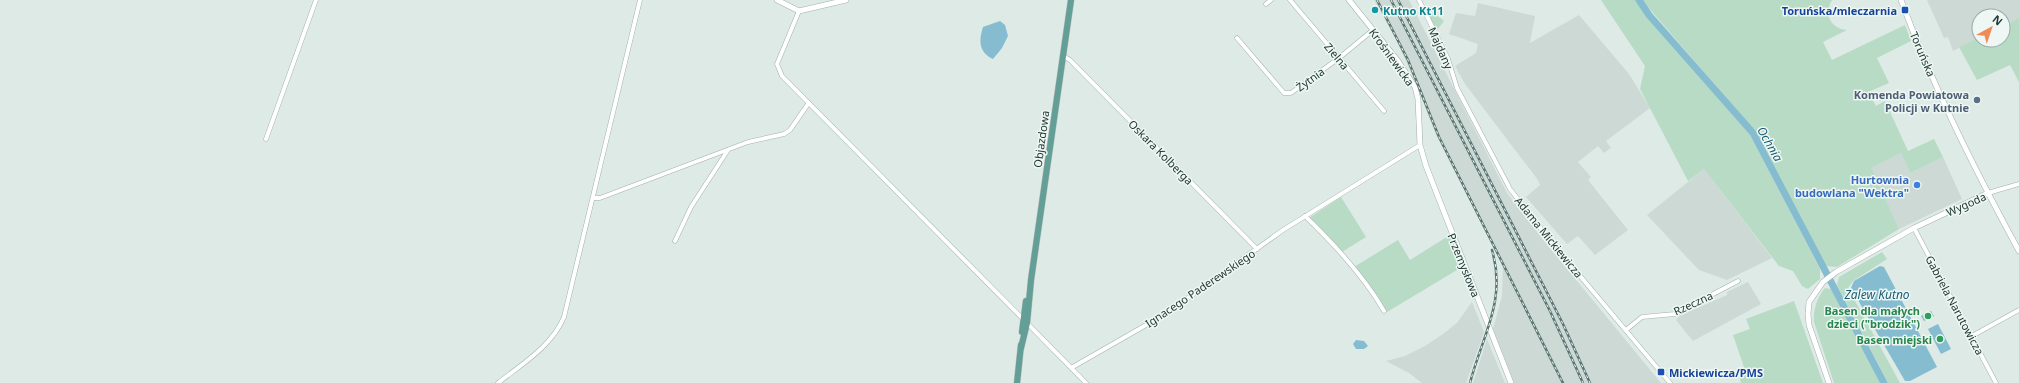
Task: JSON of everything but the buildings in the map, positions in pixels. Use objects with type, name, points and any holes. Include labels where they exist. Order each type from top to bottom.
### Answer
[{"type":"main road","name":"Objazdowa","points":[[1016,383],[1071,0]]},
{"type":"street","points":[[266,138],[316,0]]},
{"type":"street","points":[[498,383],[545,345],[560,327],[568,304],[594,198],[640,0]]},
{"type":"street","points":[[777,0],[799,11],[846,0]]},
{"type":"street","points":[[1266,4],[1271,0]]},
{"type":"street","name":"Zielna","points":[[1290,0],[1384,111]]},
{"type":"street","name":"Krośniewicka","points":[[1349,0],[1398,61],[1416,91],[1420,145]]},
{"type":"street","name":"Majdany","points":[[1419,0],[1448,59],[1453,75]]},
{"type":"street","name":"Toruńska","points":[[1901,0],[1926,62],[1988,193],[2019,251]]},
{"type":"street","points":[[799,11],[777,64],[782,76],[808,104],[1086,383]]},
{"type":"street","name":"Żytnia","points":[[1237,38],[1284,93],[1287,94],[1291,93],[1339,58],[1373,30]]},
{"type":"street","name":"Oskara Kolberga","points":[[1063,56],[1070,60],[1257,249]]},
{"type":"street","name":"Adama Mickiewicza","points":[[1453,75],[1460,94],[1510,189],[1549,239],[1670,383]]},
{"type":"street","points":[[594,198],[600,198],[748,142],[784,134],[790,130],[808,104]]},
{"type":"street","name":"Ignacego Paderewskiego","points":[[1071,368],[1167,313],[1305,216],[1420,145]]},
{"type":"street","name":"Przemysłowa","points":[[1420,145],[1426,166],[1511,383]]},
{"type":"street","points":[[675,240],[691,207],[728,150]]},
{"type":"street","name":"Wygoda","points":[[1828,383],[1808,325],[1809,302],[1822,282],[1836,272],[1914,228],[1988,193],[2019,184]]},
{"type":"street","points":[[1305,216],[1340,252],[1371,290],[1384,310]]},
{"type":"street","name":"Gabriela Narutowicza","points":[[1914,228],[1972,336],[1995,383]]},
{"type":"street","name":"Rzeczna","points":[[1626,330],[1642,317],[1675,314],[1738,281]]},
{"type":"street","points":[[1972,336],[2019,310]]},
{"type":"shaded area","points":[[1374,0],[1409,0],[1507,193],[1544,241],[1661,383],[1514,383],[1493,329],[1502,296],[1503,266],[1434,130],[1417,86],[1395,37]]},
{"type":"shaded area","points":[[1927,0],[2019,0],[2019,18],[2011,22],[2011,8],[1971,8],[1971,42],[1953,51],[1948,37],[1944,38]]},
{"type":"shaded area","points":[[1478,3],[1535,16],[1530,43],[1579,15],[1629,74],[1650,108],[1606,141],[1611,148],[1604,153],[1598,146],[1578,162],[1591,177],[1588,180],[1628,230],[1595,255],[1578,236],[1567,244],[1526,197],[1540,185],[1538,180],[1465,84],[1455,66],[1476,53],[1478,44],[1449,34],[1456,13],[1475,16]]},
{"type":"shaded area","name":"Hurtownia budowlana \"Wektra\"","points":[[1901,153],[1910,173],[1943,157],[1962,199],[1899,229],[1870,168]]},
{"type":"shaded area","points":[[1704,169],[1772,258],[1727,280],[1699,270],[1647,215]]},
{"type":"shaded area","points":[[1748,282],[1761,304],[1693,341],[1676,320],[1679,316],[1727,295],[1727,292]]},
{"type":"shaded area","points":[[1472,302],[1484,332],[1466,383],[1422,383],[1409,373],[1386,361],[1405,356],[1425,346],[1443,334],[1457,323]]},
{"type":"shaded area","points":[[1487,339],[1502,376],[1505,383],[1473,383]]},
{"type":"green space","points":[[1601,0],[1637,0],[1649,18],[1750,134],[1820,269],[1820,279],[1808,289],[1802,286],[1793,271],[1779,266],[1704,169],[1688,181],[1640,89],[1645,66]]},
{"type":"green space","points":[[1642,0],[1832,0],[1828,10],[1830,20],[1837,27],[1847,30],[1823,42],[1832,60],[1905,25],[1911,41],[1877,58],[1889,83],[1868,92],[1876,106],[1885,101],[1908,151],[1934,139],[1943,157],[1910,173],[1901,153],[1871,168],[1899,229],[1837,267],[1826,266],[1752,128]]},
{"type":"green space","points":[[1423,4],[1444,21],[1437,30],[1436,30]]},
{"type":"green space","points":[[2019,18],[2019,82],[2010,65],[1977,80],[1959,47],[1971,42],[1971,48],[2011,48],[2011,22]]},
{"type":"green space","points":[[1341,197],[1366,237],[1342,252],[1309,218]]},
{"type":"green space","points":[[1450,235],[1462,267],[1387,312],[1377,295],[1354,267],[1398,240],[1410,260]]},
{"type":"green space","points":[[1882,252],[1887,259],[1853,281],[1848,288],[1900,383],[1888,383],[1837,285],[1839,277]]},
{"type":"green space","points":[[1825,288],[1831,289],[1835,294],[1882,383],[1834,383],[1814,322],[1816,304]]},
{"type":"green space","points":[[1794,301],[1823,383],[1741,383],[1738,373],[1745,370],[1733,335],[1750,329],[1746,319]]},
{"type":"water","points":[[1000,21],[1005,25],[1008,36],[1002,48],[993,59],[982,49],[980,41],[983,27]]},
{"type":"water","name":"Zalew Kutno","points":[[1880,266],[1884,267],[1937,367],[1910,381],[1905,381],[1851,288],[1854,281]]},
{"type":"water","name":"Basen dla małych dzieci (\"brodzik\")","points":[[1931,311],[1934,316],[1924,321],[1921,316]]},
{"type":"water","name":"Basen miejski","points":[[1938,324],[1951,349],[1941,354],[1928,329]]},
{"type":"water","points":[[1356,340],[1364,341],[1368,346],[1364,349],[1356,349],[1353,344]]},
{"type":"waterway","name":"Ochnia","points":[[1639,0],[1649,15],[1753,133],[1884,383]]},
{"type":"railway","points":[[1377,0],[1408,60],[1439,137],[1563,383]]},
{"type":"railway","points":[[1391,0],[1550,311],[1583,383]]},
{"type":"railway","points":[[1398,0],[1563,324],[1590,383]]},
{"type":"railway","points":[[1470,383],[1495,302],[1497,286],[1496,268],[1492,250]]},
{"type":"place","name":"Kutno Kt11","points":[[1375,10]]},
{"type":"place","name":"Toruńska/mleczarnia","points":[[1905,10]]},
{"type":"place","name":"Komenda Powiatowa Policji w Kutnie","points":[[1977,100]]},
{"type":"place","name":"Hurtownia budowlana \"Wektra\"","points":[[1917,185]]},
{"type":"place","name":"Basen dla małych dzieci (\"brodzik\")","points":[[1928,316]]},
{"type":"place","name":"Basen miejski","points":[[1940,339]]},
{"type":"place","name":"Mickiewicza/PMS","points":[[1661,372]]}]
